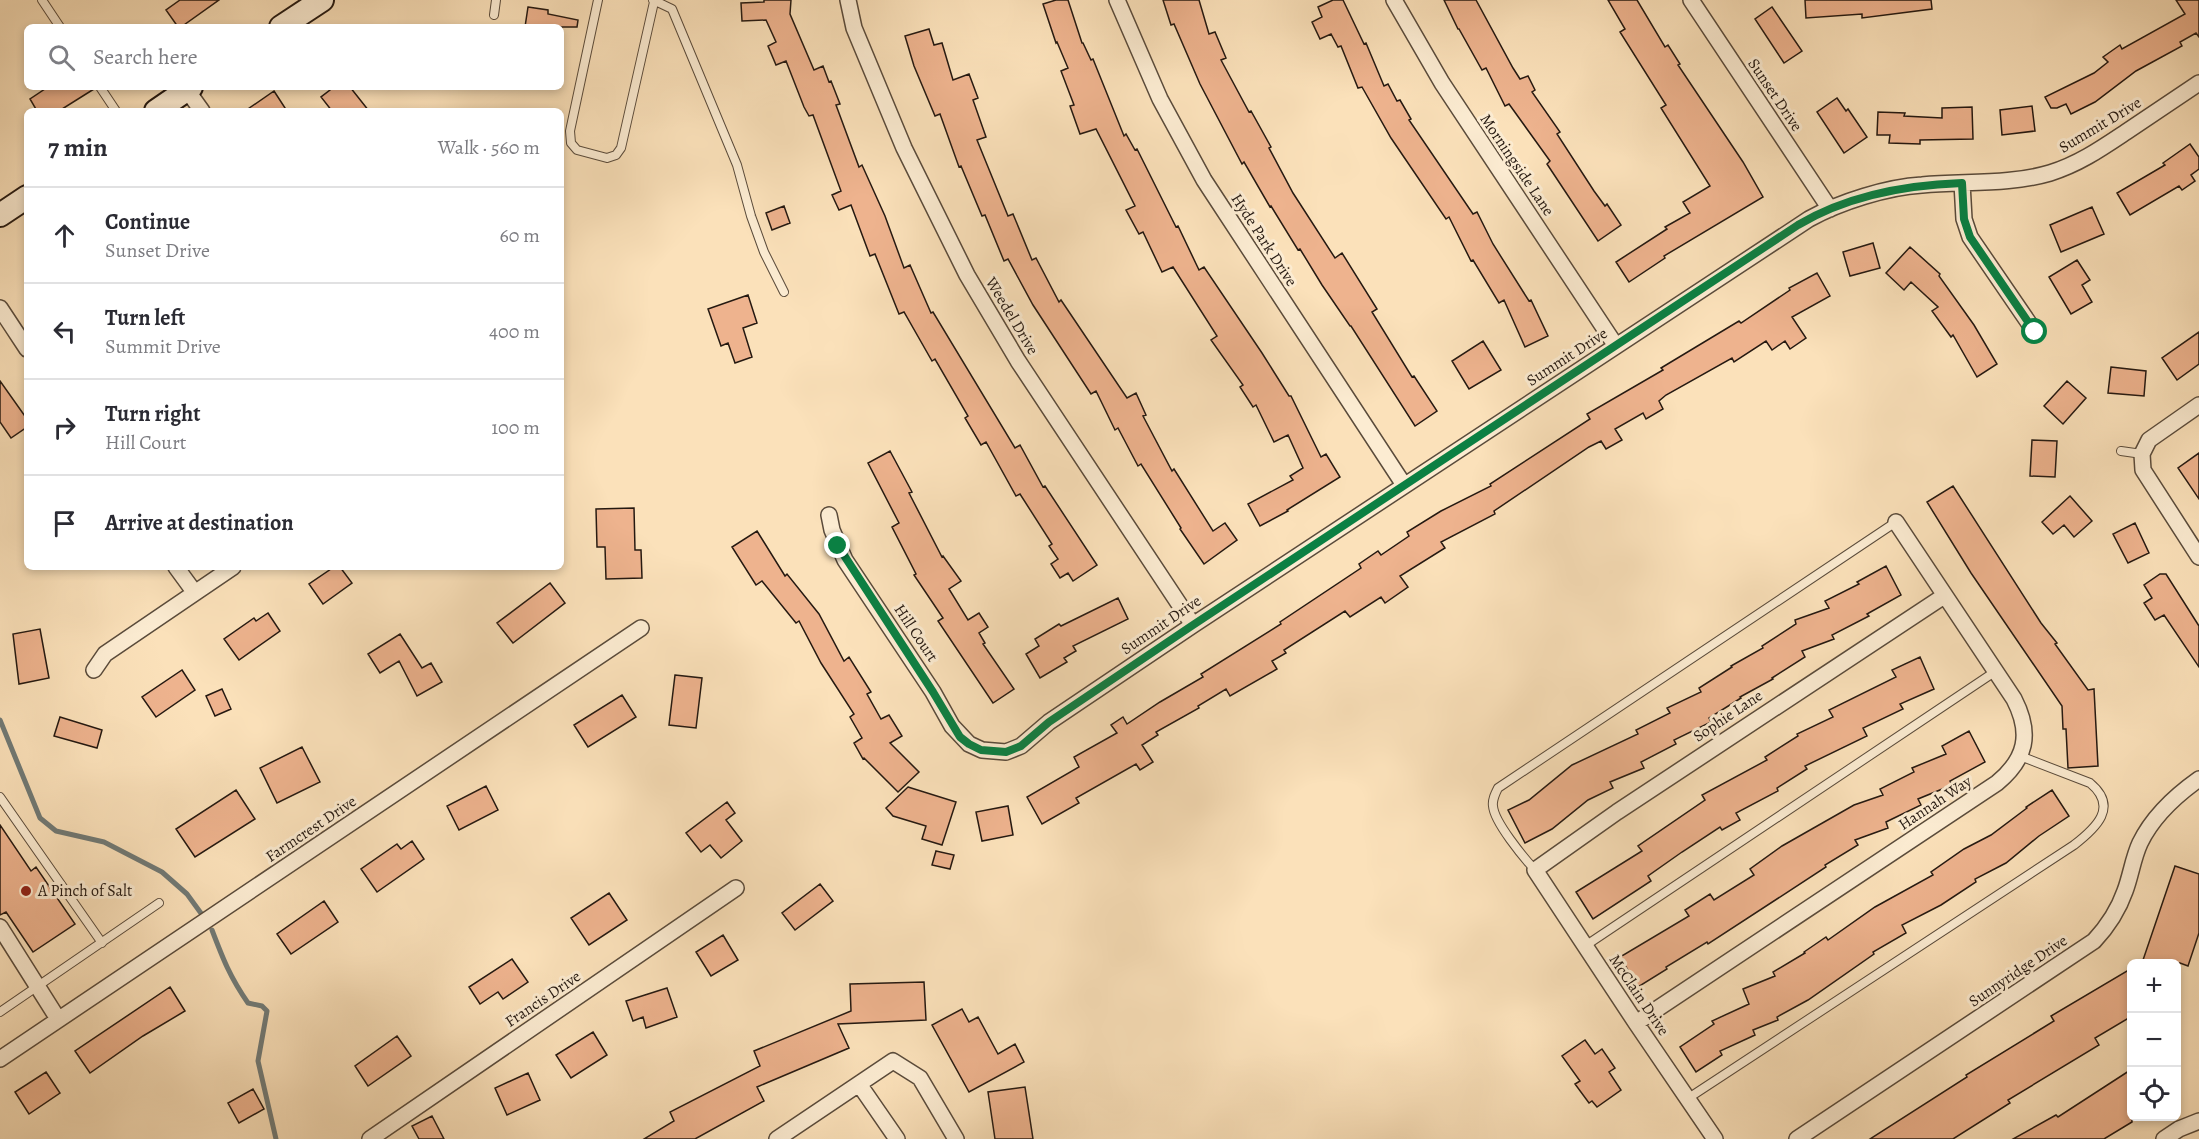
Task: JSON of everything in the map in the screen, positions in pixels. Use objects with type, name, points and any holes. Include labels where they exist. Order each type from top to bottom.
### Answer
[{"type":"street","points":[[286,24],[322,0]]},
{"type":"street","name":"Weedel Drive","points":[[848,0],[854,28],[904,148],[978,295],[1036,389],[1193,625]]},
{"type":"street","name":"Hyde Park Drive","points":[[1117,0],[1160,99],[1198,170],[1404,485]]},
{"type":"street","name":"Morningside Lane","points":[[1394,0],[1442,83],[1616,345]]},
{"type":"street","name":"Sunset Drive","points":[[1691,0],[1830,209]]},
{"type":"street","name":"Summit Drive","points":[[992,753],[1006,752],[1021,746],[1049,722],[1193,625],[1798,225],[1830,209],[1899,188],[2024,178],[2066,168],[2087,158],[2199,83]]},
{"type":"street","points":[[160,108],[186,90]]},
{"type":"street","points":[[190,90],[200,108]]},
{"type":"street","points":[[1962,183],[1964,219],[1970,237],[2035,332]]},
{"type":"street","points":[[0,215],[24,199]]},
{"type":"street","points":[[0,308],[24,344]]},
{"type":"street","points":[[2199,405],[2149,440],[2142,454],[2143,470],[2199,557]]},
{"type":"street","name":"Hill Court","points":[[829,515],[832,530],[845,560],[933,692],[952,726],[969,744],[992,753]]},
{"type":"street","points":[[1896,522],[2014,699],[2022,715],[2025,736],[2020,756]]},
{"type":"street","points":[[178,570],[195,593]]},
{"type":"street","points":[[94,670],[105,654],[229,570]]},
{"type":"street","name":"Sophie Lane","points":[[1535,870],[1617,812],[1944,596]]},
{"type":"street","name":"Farmcrest Drive","points":[[0,1059],[640,628]]},
{"type":"street","name":"Hannah Way","points":[[1636,1023],[1996,783],[2010,772],[2020,756]]},
{"type":"street","name":"Sunnyridge Drive","points":[[1797,1139],[2094,941],[2117,911],[2140,843],[2149,827],[2173,799],[2199,780]]},
{"type":"street","name":"McClain Drive","points":[[1535,870],[1715,1139]]},
{"type":"street","name":"Francis Drive","points":[[370,1139],[736,888]]},
{"type":"street","points":[[0,927],[58,1019]]},
{"type":"street","points":[[777,1139],[893,1061],[920,1078],[956,1139]]},
{"type":"street","points":[[859,1084],[897,1139]]},
{"type":"street","points":[[2164,1139],[2199,1120]]},
{"type":"lane","points":[[42,0],[58,24]]},
{"type":"lane","points":[[494,15],[496,0]]},
{"type":"lane","points":[[597,0],[570,130],[571,143],[577,150],[607,158],[616,155],[621,148],[654,1],[672,9],[737,165],[764,252],[784,292]]},
{"type":"lane","points":[[104,90],[114,108]]},
{"type":"lane","points":[[2121,451],[2142,454]]},
{"type":"lane","points":[[1535,870],[1518,850],[1492,807],[1498,788],[1896,522]]},
{"type":"lane","points":[[1585,946],[1996,671]]},
{"type":"lane","points":[[1687,1099],[2064,852],[2090,832],[2102,819],[2103,804],[2098,790],[2090,783],[2020,756]]},
{"type":"lane","points":[[0,797],[102,943]]},
{"type":"lane","points":[[0,1012],[159,903]]},
{"type":"building","points":[[180,0],[219,0],[185,24],[176,24],[166,10]]},
{"type":"building","points":[[764,0],[791,0],[790,14],[814,70],[823,66],[829,82],[831,81],[840,104],[836,105],[859,167],[862,165],[885,216],[904,268],[910,265],[931,313],[933,312],[1015,448],[1020,445],[1043,487],[1045,486],[1097,565],[1073,581],[1068,573],[1060,578],[1051,564],[1058,559],[1049,546],[1052,544],[1020,494],[1016,496],[986,442],[981,445],[965,418],[968,416],[935,359],[932,361],[904,312],[899,314],[875,254],[870,256],[851,205],[839,210],[832,195],[841,191],[813,115],[809,116],[804,107],[786,61],[776,65],[768,46],[776,42],[766,20],[742,21],[741,3],[764,2]]},
{"type":"building","points":[[1056,0],[1068,0],[1082,43],[1091,60],[1093,59],[1124,136],[1126,134],[1135,150],[1137,149],[1199,270],[1204,267],[1291,396],[1321,457],[1326,454],[1340,477],[1288,511],[1260,526],[1248,504],[1293,480],[1290,476],[1303,468],[1288,435],[1274,442],[1256,405],[1253,407],[1240,387],[1243,385],[1211,340],[1217,336],[1173,267],[1162,272],[1143,232],[1139,234],[1126,210],[1135,206],[1096,129],[1080,134],[1070,106],[1074,105],[1061,71],[1068,68],[1056,43],[1043,4]]},
{"type":"building","points":[[1163,0],[1199,0],[1209,34],[1215,32],[1226,58],[1221,60],[1271,147],[1269,148],[1293,193],[1335,258],[1342,253],[1377,309],[1372,312],[1412,377],[1414,376],[1437,411],[1415,426],[1351,326],[1270,207],[1244,162],[1242,164],[1200,84],[1174,24],[1171,25]]},
{"type":"building","points":[[1333,0],[1343,0],[1364,44],[1366,43],[1384,86],[1388,84],[1397,101],[1400,100],[1411,119],[1409,120],[1473,214],[1477,212],[1493,244],[1529,301],[1531,300],[1548,336],[1525,347],[1504,300],[1499,303],[1473,260],[1471,261],[1449,217],[1446,219],[1391,138],[1362,87],[1358,88],[1341,46],[1338,47],[1331,34],[1320,39],[1312,22],[1322,17],[1318,7]]},
{"type":"building","points":[[1444,0],[1476,0],[1520,79],[1528,76],[1535,90],[1532,92],[1560,132],[1557,134],[1594,191],[1605,206],[1607,204],[1621,225],[1598,241],[1547,164],[1550,161],[1509,104],[1505,106],[1486,68],[1482,70]]},
{"type":"building","points":[[1608,0],[1637,0],[1665,47],[1668,45],[1680,64],[1678,65],[1743,162],[1763,197],[1664,256],[1665,258],[1629,282],[1616,262],[1667,229],[1665,227],[1690,213],[1683,202],[1710,186],[1661,108],[1666,105],[1620,32],[1625,29]]},
{"type":"building","points":[[1805,0],[1931,0],[1932,9],[1862,18],[1862,14],[1806,18]]},
{"type":"building","points":[[2176,0],[2199,0],[2199,37],[2196,33],[2180,42],[2182,46],[2136,71],[2095,102],[2071,114],[2066,104],[2051,108],[2045,97],[2094,73],[2108,62],[2103,57],[2120,45],[2122,49],[2185,14]]},
{"type":"building","points":[[528,7],[548,10],[548,14],[578,20],[577,27],[564,27],[564,24],[525,24]]},
{"type":"building","points":[[1772,7],[1802,51],[1784,63],[1755,19]]},
{"type":"building","points":[[929,29],[934,45],[942,43],[953,80],[969,74],[978,98],[973,100],[986,137],[977,140],[1008,216],[1013,214],[1032,260],[1036,258],[1059,302],[1061,300],[1127,398],[1136,393],[1146,415],[1143,416],[1172,471],[1174,469],[1213,531],[1225,523],[1237,540],[1204,564],[1141,464],[1138,466],[1118,428],[1115,430],[1096,391],[1091,394],[1033,305],[1008,259],[1004,261],[985,215],[982,216],[961,166],[959,167],[940,114],[935,116],[914,66],[905,36]]},
{"type":"building","points":[[44,90],[92,90],[64,108],[35,108],[30,99]]},
{"type":"building","points":[[330,90],[352,90],[367,108],[330,108],[321,97]]},
{"type":"building","points":[[274,91],[285,108],[249,108]]},
{"type":"building","points":[[1837,98],[1846,111],[1848,109],[1867,137],[1844,153],[1817,112]]},
{"type":"building","points":[[2032,106],[2035,131],[2002,135],[2000,110]]},
{"type":"building","points":[[1972,107],[1973,139],[1920,140],[1920,144],[1889,143],[1890,135],[1877,135],[1878,112],[1942,118],[1942,108]]},
{"type":"building","points":[[2190,144],[2199,157],[2199,169],[2191,175],[2195,181],[2182,190],[2179,186],[2130,215],[2117,193],[2165,165],[2163,163]]},
{"type":"building","points":[[784,206],[790,223],[772,230],[766,213]]},
{"type":"building","points":[[2092,207],[2104,234],[2061,252],[2050,225]]},
{"type":"building","points":[[1873,243],[1880,268],[1850,276],[1843,252]]},
{"type":"building","points":[[1910,247],[1940,274],[1939,276],[1974,325],[1997,364],[1977,377],[1953,335],[1951,337],[1932,311],[1938,307],[1911,282],[1904,290],[1886,273]]},
{"type":"building","points":[[2077,260],[2090,280],[2082,285],[2092,302],[2071,314],[2049,277]]},
{"type":"building","points":[[1817,273],[1830,296],[1792,317],[1806,338],[1790,349],[1785,341],[1772,350],[1766,341],[1734,362],[1732,358],[1666,395],[1659,401],[1663,409],[1646,419],[1643,413],[1615,429],[1622,440],[1606,449],[1601,441],[1589,447],[1494,511],[1495,514],[1441,542],[1445,548],[1400,576],[1408,587],[1385,603],[1381,597],[1350,617],[1345,611],[1284,650],[1286,653],[1272,661],[1277,669],[1230,696],[1226,689],[1198,706],[1199,708],[1156,732],[1158,735],[1142,745],[1153,762],[1140,770],[1136,764],[1076,798],[1079,803],[1042,824],[1027,797],[1079,767],[1074,757],[1117,733],[1111,725],[1123,717],[1127,724],[1203,677],[1201,674],[1281,624],[1280,622],[1361,568],[1359,564],[1378,551],[1381,555],[1409,536],[1407,532],[1441,511],[1491,486],[1490,484],[1590,419],[1587,414],[1663,370],[1661,368],[1739,321],[1741,323],[1790,290],[1789,288]]},
{"type":"building","points":[[748,295],[757,323],[743,328],[752,357],[735,363],[728,343],[721,346],[708,309]]},
{"type":"building","points":[[2199,332],[2199,364],[2177,380],[2162,358]]},
{"type":"building","points":[[1483,341],[1501,370],[1469,389],[1452,361]]},
{"type":"building","points":[[2111,367],[2146,371],[2144,396],[2108,393]]},
{"type":"building","points":[[0,381],[24,415],[24,429],[11,438],[0,422]]},
{"type":"building","points":[[2067,381],[2086,398],[2063,424],[2044,406]]},
{"type":"building","points":[[2032,440],[2057,441],[2055,477],[2030,476]]},
{"type":"building","points":[[890,451],[942,557],[961,581],[949,589],[968,620],[979,613],[988,627],[979,633],[985,643],[983,644],[1014,689],[993,703],[938,621],[943,618],[914,575],[916,574],[892,527],[899,523],[868,463]]},
{"type":"building","points":[[2199,453],[2199,499],[2178,468]]},
{"type":"building","points":[[1953,486],[2041,623],[2057,643],[2055,644],[2088,690],[2094,689],[2098,766],[2068,768],[2062,706],[1971,573],[1927,502]]},
{"type":"building","points":[[2070,496],[2092,521],[2074,537],[2064,525],[2053,534],[2042,522]]},
{"type":"building","points":[[634,508],[635,550],[641,550],[642,578],[606,579],[605,547],[597,547],[596,509]]},
{"type":"building","points":[[2135,523],[2149,553],[2128,563],[2113,534]]},
{"type":"building","points":[[757,531],[785,576],[787,574],[819,614],[844,661],[849,657],[871,692],[867,694],[881,719],[889,715],[902,736],[890,743],[919,772],[898,792],[863,759],[854,743],[862,738],[850,717],[854,714],[821,663],[799,621],[796,623],[762,581],[756,585],[732,547]]},
{"type":"building","points":[[1886,566],[1901,595],[1867,614],[1869,616],[1832,635],[1834,639],[1802,651],[1805,657],[1709,718],[1711,722],[1674,740],[1676,744],[1641,762],[1644,768],[1610,782],[1613,788],[1588,800],[1552,829],[1525,843],[1508,810],[1529,800],[1572,765],[1638,734],[1636,730],[1670,713],[1667,708],[1701,692],[1699,688],[1763,648],[1762,646],[1796,624],[1795,620],[1829,608],[1825,601],[1859,584],[1857,582]]},
{"type":"building","points":[[330,570],[342,570],[352,583],[323,604],[309,584]]},
{"type":"building","points":[[2160,574],[2166,574],[2199,626],[2199,667],[2164,615],[2155,620],[2144,603],[2152,598],[2144,585]]},
{"type":"building","points":[[550,583],[565,603],[513,643],[497,623]]},
{"type":"building","points":[[1118,598],[1128,619],[1073,646],[1076,651],[1064,658],[1067,662],[1040,678],[1026,654],[1039,646],[1035,639],[1059,624],[1061,626]]},
{"type":"building","points":[[268,613],[280,631],[239,660],[224,639],[254,618],[256,621]]},
{"type":"building","points":[[40,629],[49,678],[19,684],[13,634]]},
{"type":"building","points":[[400,634],[422,668],[431,663],[442,682],[417,696],[399,661],[380,673],[368,654]]},
{"type":"building","points":[[1920,657],[1934,689],[1900,704],[1903,709],[1863,728],[1867,736],[1805,766],[1807,769],[1777,788],[1778,791],[1736,813],[1740,820],[1722,830],[1720,827],[1682,852],[1648,876],[1651,881],[1593,919],[1576,892],[1642,851],[1638,846],[1705,800],[1702,795],[1767,760],[1765,757],[1798,736],[1797,734],[1833,717],[1829,710],[1896,677],[1892,670]]},
{"type":"building","points":[[182,670],[195,690],[156,717],[142,697]]},
{"type":"building","points":[[675,675],[702,678],[696,728],[669,725]]},
{"type":"building","points":[[222,689],[231,709],[215,716],[206,696]]},
{"type":"building","points":[[622,695],[636,717],[588,747],[574,725]]},
{"type":"building","points":[[60,717],[102,730],[97,748],[54,736]]},
{"type":"building","points":[[1969,731],[1985,762],[1950,781],[1952,785],[1918,799],[1921,805],[1886,822],[1888,828],[1855,840],[1858,845],[1825,865],[1826,867],[1638,987],[1620,957],[1689,916],[1685,910],[1710,894],[1714,900],[1754,875],[1750,869],[1782,846],[1854,805],[1883,795],[1880,789],[1914,772],[1912,768],[1946,754],[1942,746]]},
{"type":"building","points":[[302,747],[320,782],[277,803],[260,768]]},
{"type":"building","points":[[486,786],[498,810],[459,830],[447,806]]},
{"type":"building","points":[[908,787],[956,802],[942,845],[922,839],[926,826],[893,816],[886,808]]},
{"type":"building","points":[[236,790],[255,819],[195,857],[176,829]]},
{"type":"building","points":[[2052,790],[2069,816],[2039,836],[2006,863],[1975,879],[1976,882],[1941,905],[1902,925],[1906,933],[1873,952],[1874,954],[1808,1000],[1777,1017],[1778,1020],[1753,1030],[1755,1035],[1720,1051],[1722,1055],[1696,1072],[1680,1047],[1714,1024],[1712,1021],[1749,1004],[1743,989],[1775,976],[1773,972],[1826,937],[1828,940],[1875,907],[1933,875],[1931,872],[1964,849],[1991,835]]},
{"type":"building","points":[[727,802],[735,813],[726,820],[742,841],[721,858],[710,845],[701,852],[686,833]]},
{"type":"building","points":[[1008,806],[1013,835],[982,841],[976,812]]},
{"type":"building","name":"A Pinch of Salt","points":[[0,825],[31,871],[36,867],[75,924],[33,952],[6,912],[0,915]]},
{"type":"building","points":[[412,841],[424,859],[377,892],[361,869],[397,844],[401,849]]},
{"type":"building","points":[[936,851],[954,855],[950,869],[932,865]]},
{"type":"building","points":[[2175,866],[2199,874],[2199,933],[2188,966],[2181,963],[2181,959],[2143,959]]},
{"type":"building","points":[[820,884],[833,901],[795,930],[782,913]]},
{"type":"building","points":[[609,893],[627,920],[589,945],[571,918]]},
{"type":"building","points":[[324,901],[338,922],[291,954],[277,934]]},
{"type":"building","points":[[723,935],[738,960],[711,976],[696,952]]},
{"type":"building","points":[[512,959],[528,982],[503,999],[498,992],[480,1004],[469,987]]},
{"type":"building","points":[[2127,971],[2127,1019],[2095,1038],[2099,1045],[2008,1100],[2010,1103],[1953,1139],[1870,1139],[1967,1077],[1966,1075],[2054,1021],[2051,1016]]},
{"type":"building","points":[[924,982],[926,1020],[838,1024],[849,1048],[757,1087],[764,1101],[695,1139],[644,1139],[674,1121],[670,1112],[760,1066],[754,1051],[851,1011],[850,984]]},
{"type":"building","points":[[170,987],[185,1011],[143,1036],[90,1073],[75,1051]]},
{"type":"building","points":[[667,988],[677,1017],[646,1028],[643,1017],[633,1021],[626,1001]]},
{"type":"building","points":[[962,1009],[969,1022],[978,1017],[998,1054],[1015,1044],[1024,1062],[969,1092],[932,1025]]},
{"type":"building","points":[[593,1032],[607,1055],[571,1078],[556,1055]]},
{"type":"building","points":[[397,1036],[411,1056],[368,1086],[355,1066]]},
{"type":"building","points":[[1585,1040],[1595,1054],[1602,1049],[1615,1068],[1609,1072],[1621,1090],[1597,1107],[1592,1101],[1589,1103],[1575,1084],[1580,1081],[1562,1056]]},
{"type":"building","points":[[46,1072],[60,1093],[29,1114],[15,1092]]},
{"type":"building","points":[[2127,1072],[2127,1121],[2132,1122],[2104,1139],[2013,1139],[2056,1115],[2058,1117]]},
{"type":"building","points":[[528,1073],[540,1100],[507,1115],[495,1088]]},
{"type":"building","points":[[1025,1087],[1033,1139],[995,1139],[988,1092]]},
{"type":"building","points":[[253,1089],[264,1109],[239,1123],[228,1103]]},
{"type":"building","points":[[432,1116],[444,1139],[419,1139],[412,1126]]},
{"type":"waterway","points":[[0,720],[40,818],[56,831],[104,842],[162,872],[187,894],[203,916]]},
{"type":"waterway","points":[[212,930],[227,968],[248,1003],[262,1006],[267,1011],[258,1061],[276,1139]]},
{"type":"place","name":"A Pinch of Salt","points":[[26,891]]},
{"type":"route","points":[[838,546],[960,737],[981,750],[992,753],[1006,752],[1021,746],[1049,722],[1193,625],[1798,225],[1820,213],[1899,188],[1962,183],[1964,219],[1970,237],[2035,332]]}]
